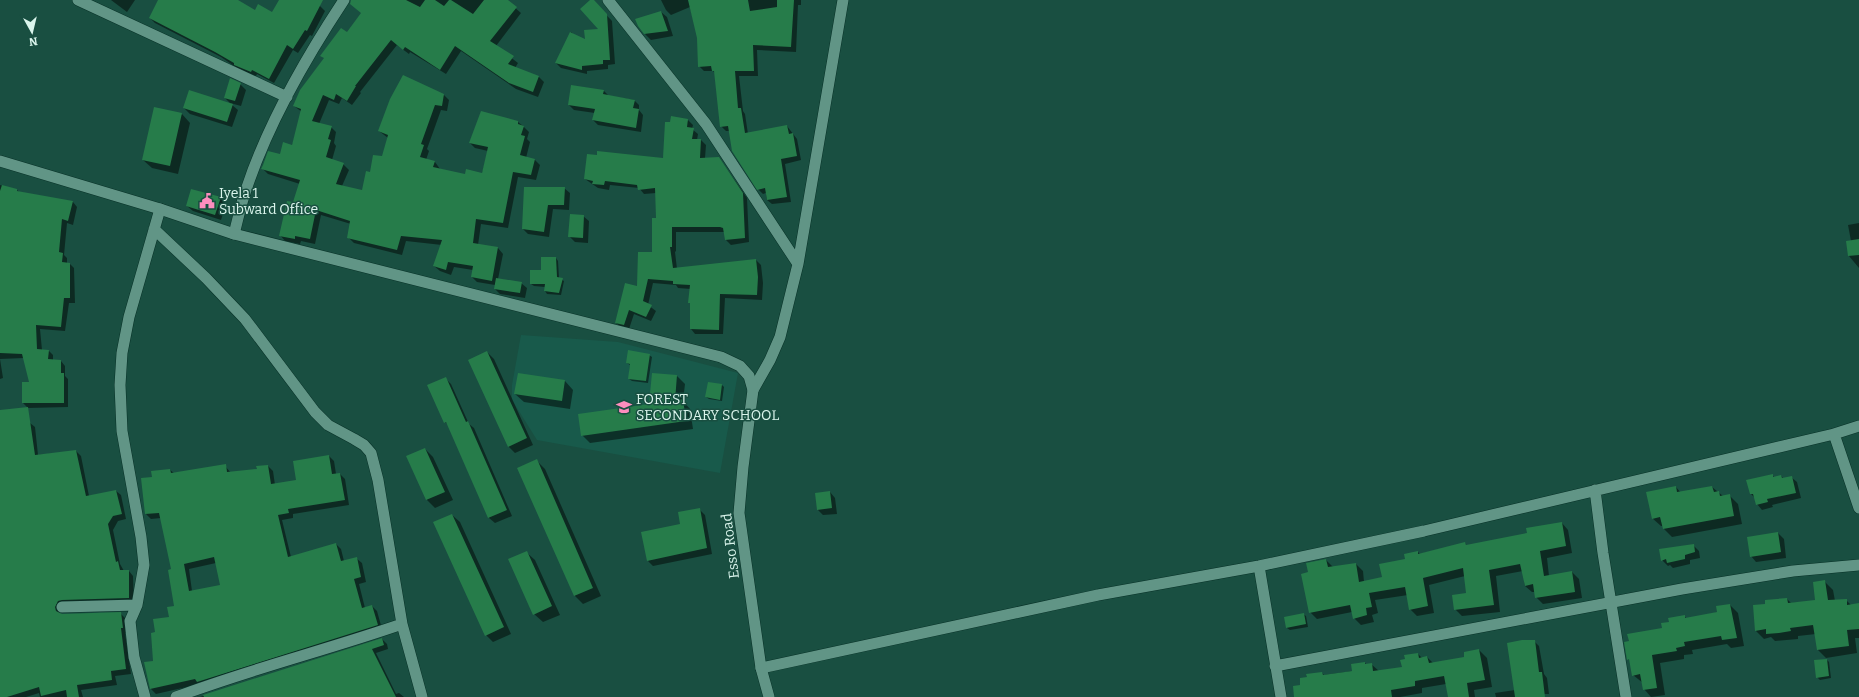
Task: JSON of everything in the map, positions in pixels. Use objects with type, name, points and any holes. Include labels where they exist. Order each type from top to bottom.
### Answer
[{"type":"street","points":[[78,0],[287,97]]},
{"type":"street","points":[[234,234],[246,190],[267,137],[287,97],[327,26],[344,0]]},
{"type":"street","points":[[608,0],[706,124],[798,264]]},
{"type":"street","points":[[753,390],[780,337],[798,264],[843,0]]},
{"type":"street","points":[[0,161],[160,209],[234,234],[721,357],[740,366],[749,376],[753,390]]},
{"type":"street","points":[[146,697],[134,657],[130,621],[137,605],[144,565],[141,537],[122,431],[121,369],[122,353],[129,316],[160,209]]},
{"type":"street","points":[[154,229],[206,278],[245,319],[315,412],[328,425],[354,439],[371,453],[378,480],[402,624],[422,697]]},
{"type":"street","name":"Esso Road","points":[[753,390],[743,467],[739,513],[761,668],[769,697]]},
{"type":"street","points":[[761,668],[1098,595],[1259,566],[1424,531],[1834,434],[1859,426]]},
{"type":"street","points":[[1834,434],[1859,508]]},
{"type":"street","points":[[1595,490],[1603,553],[1626,697]]},
{"type":"street","points":[[1275,666],[1682,589],[1793,571],[1859,565]]},
{"type":"street","points":[[1259,566],[1281,697]]},
{"type":"street","points":[[62,607],[137,605]]},
{"type":"street","points":[[176,697],[224,678],[345,644],[402,624]]},
{"type":"shaded area","name":"FOREST SECONDARY SCHOOL","points":[[521,335],[618,342],[738,373],[720,473],[537,440],[512,400],[512,385]]},
{"type":"building","points":[[158,0],[238,0],[255,10],[258,4],[272,12],[279,0],[323,0],[307,31],[305,30],[293,49],[287,45],[269,79],[252,70],[251,72],[234,65],[234,63],[215,52],[149,18]]},
{"type":"building","points":[[351,0],[406,0],[420,7],[425,0],[435,0],[444,6],[449,0],[451,0],[473,14],[484,0],[508,0],[517,7],[490,41],[514,56],[508,64],[539,76],[533,92],[509,83],[455,46],[440,70],[405,47],[403,50],[391,40],[355,86],[347,101],[336,94],[334,100],[323,95],[312,121],[332,126],[328,139],[331,140],[326,157],[344,163],[336,184],[362,190],[366,171],[370,172],[373,155],[382,156],[388,135],[378,131],[390,99],[403,75],[444,94],[442,106],[435,105],[421,144],[424,145],[420,157],[435,161],[433,167],[465,174],[466,169],[482,173],[488,147],[469,143],[481,111],[518,121],[518,124],[524,126],[521,135],[525,136],[520,155],[535,159],[531,175],[513,172],[503,223],[476,219],[473,243],[498,247],[492,281],[471,277],[473,266],[448,262],[446,270],[433,266],[442,240],[401,236],[397,250],[347,238],[350,221],[316,210],[310,239],[295,236],[295,239],[279,236],[287,201],[293,202],[300,180],[261,169],[268,151],[280,154],[283,142],[292,145],[301,109],[293,106],[300,90],[324,58],[320,56],[341,28],[347,32],[361,13],[350,4]]},
{"type":"building","points":[[590,0],[594,0],[607,14],[610,60],[603,60],[603,64],[582,66],[582,70],[555,63],[570,32],[585,39],[584,30],[598,29],[580,9]]},
{"type":"building","points":[[688,0],[748,0],[750,11],[777,7],[777,0],[794,0],[791,47],[753,45],[754,71],[735,71],[738,108],[741,108],[745,133],[787,125],[789,134],[793,133],[797,156],[781,159],[787,197],[767,200],[765,188],[757,190],[732,151],[728,126],[720,127],[714,71],[712,71],[711,66],[698,67],[697,38]]},
{"type":"building","points":[[661,11],[668,31],[644,34],[635,19]]},
{"type":"building","points":[[230,78],[241,83],[235,101],[224,98]]},
{"type":"building","points":[[571,85],[604,90],[603,94],[635,100],[633,108],[639,109],[636,128],[592,120],[595,109],[568,105]]},
{"type":"building","points":[[189,90],[233,104],[227,122],[183,108]]},
{"type":"building","points":[[154,107],[182,113],[170,166],[142,160]]},
{"type":"building","points":[[671,116],[688,119],[687,127],[694,128],[692,139],[701,139],[700,158],[719,157],[743,193],[745,238],[725,240],[723,228],[720,227],[672,227],[672,247],[670,247],[673,268],[756,259],[758,277],[757,295],[720,294],[719,330],[690,329],[690,303],[688,303],[690,285],[673,284],[673,281],[648,279],[643,301],[652,305],[646,317],[629,310],[624,325],[615,323],[625,283],[637,286],[638,252],[652,252],[652,218],[656,218],[655,188],[638,190],[637,185],[605,181],[604,185],[592,184],[593,181],[584,179],[587,154],[597,155],[597,151],[663,158],[665,122],[670,122]]},
{"type":"building","points":[[2,185],[17,189],[17,191],[73,201],[68,221],[62,219],[59,252],[63,253],[62,262],[70,263],[70,298],[64,298],[61,327],[36,325],[37,349],[49,350],[48,359],[61,360],[61,373],[64,373],[64,403],[22,403],[22,382],[29,382],[22,354],[0,353],[0,191]]},
{"type":"building","points":[[524,187],[565,187],[564,205],[548,205],[544,232],[522,229]]},
{"type":"building","points":[[191,189],[221,197],[215,215],[186,206]]},
{"type":"building","points":[[570,214],[584,215],[583,238],[568,237]]},
{"type":"building","points":[[1859,239],[1859,255],[1848,256],[1846,241]]},
{"type":"building","points":[[541,257],[556,257],[557,277],[563,278],[559,293],[544,291],[545,284],[530,284],[530,270],[541,270]]},
{"type":"building","points":[[496,278],[522,282],[520,293],[494,289]]},
{"type":"building","points":[[628,350],[650,354],[646,381],[628,379],[630,364],[626,363]]},
{"type":"building","points":[[487,351],[527,438],[508,447],[468,360]]},
{"type":"building","points":[[518,373],[565,380],[562,401],[514,394]]},
{"type":"building","points":[[652,373],[677,375],[675,401],[683,399],[686,421],[581,436],[578,414],[649,404]]},
{"type":"building","points":[[446,377],[466,422],[468,421],[507,510],[488,518],[446,422],[444,423],[427,385]]},
{"type":"building","points":[[708,382],[722,384],[720,400],[705,397]]},
{"type":"building","points":[[28,407],[35,455],[76,450],[86,496],[116,490],[122,514],[113,516],[108,524],[116,562],[118,561],[120,570],[129,570],[129,598],[62,600],[58,601],[55,607],[56,611],[62,614],[121,612],[123,628],[121,628],[126,669],[111,671],[112,680],[77,685],[79,697],[67,697],[66,690],[41,696],[39,687],[7,697],[0,697],[0,410]]},
{"type":"building","points":[[425,448],[445,492],[426,500],[406,456]]},
{"type":"building","points":[[329,455],[332,474],[340,473],[345,500],[288,509],[289,513],[278,515],[288,557],[336,543],[341,561],[357,557],[361,577],[354,579],[362,608],[372,605],[378,625],[197,682],[195,679],[150,689],[144,662],[153,661],[151,633],[155,632],[153,619],[169,617],[167,607],[174,606],[168,570],[171,569],[159,513],[145,514],[141,478],[152,477],[151,471],[170,469],[171,473],[226,464],[227,472],[257,469],[256,466],[268,465],[271,484],[296,480],[293,461]],"holes":[[[214,557],[220,585],[189,591],[184,564]]]},
{"type":"building","points":[[537,459],[593,588],[574,596],[517,468]]},
{"type":"building","points":[[1773,474],[1773,477],[1781,475],[1782,478],[1792,476],[1796,493],[1767,499],[1768,502],[1756,505],[1753,494],[1750,494],[1746,480]]},
{"type":"building","points":[[1676,486],[1677,492],[1712,486],[1714,492],[1719,491],[1720,496],[1730,494],[1734,516],[1663,529],[1660,517],[1652,519],[1646,492]]},
{"type":"building","points":[[830,491],[832,508],[817,510],[815,493]]},
{"type":"building","points":[[700,508],[707,548],[647,561],[641,532],[680,524],[678,512]]},
{"type":"building","points":[[452,514],[504,627],[485,636],[433,522]]},
{"type":"building","points":[[1562,522],[1566,546],[1540,551],[1544,576],[1572,571],[1575,592],[1535,598],[1533,584],[1525,586],[1520,564],[1489,570],[1494,605],[1454,610],[1452,595],[1466,593],[1463,568],[1423,578],[1428,606],[1409,610],[1405,587],[1369,593],[1372,607],[1366,608],[1367,615],[1353,619],[1350,605],[1309,613],[1301,574],[1308,572],[1306,563],[1326,559],[1328,567],[1356,563],[1359,582],[1382,577],[1379,564],[1405,559],[1404,554],[1418,551],[1418,554],[1465,542],[1466,545],[1527,533],[1526,528]]},
{"type":"building","points":[[1778,532],[1781,552],[1750,557],[1747,537]]},
{"type":"building","points":[[1694,544],[1695,552],[1685,555],[1685,559],[1667,563],[1666,559],[1661,561],[1659,549]]},
{"type":"building","points":[[527,551],[552,606],[533,615],[508,559]]},
{"type":"building","points":[[1825,580],[1828,600],[1847,599],[1847,605],[1859,603],[1859,629],[1847,630],[1849,646],[1817,650],[1813,625],[1790,628],[1791,631],[1779,633],[1766,634],[1766,629],[1755,631],[1753,605],[1765,604],[1765,600],[1787,598],[1788,603],[1815,600],[1813,582]]},
{"type":"building","points":[[1730,604],[1737,638],[1722,640],[1721,636],[1684,642],[1685,646],[1676,648],[1677,651],[1652,655],[1657,688],[1643,690],[1640,674],[1632,676],[1629,659],[1627,660],[1624,642],[1629,641],[1627,634],[1662,628],[1661,623],[1669,622],[1668,618],[1685,615],[1685,618],[1717,612],[1716,606]]},
{"type":"building","points":[[1304,613],[1306,624],[1286,628],[1284,617]]},
{"type":"building","points":[[382,638],[384,645],[372,649],[396,697],[204,697],[203,695]]},
{"type":"building","points":[[1522,640],[1535,640],[1539,672],[1542,672],[1545,697],[1515,697],[1507,643]]},
{"type":"building","points":[[1479,649],[1485,680],[1467,683],[1469,697],[1448,697],[1444,676],[1415,681],[1415,686],[1391,690],[1392,697],[1294,697],[1293,686],[1300,685],[1300,678],[1307,677],[1306,674],[1322,672],[1323,675],[1352,671],[1351,664],[1365,662],[1365,664],[1372,663],[1373,671],[1402,667],[1400,660],[1405,659],[1404,655],[1418,653],[1419,658],[1427,656],[1429,663],[1464,657],[1464,652]]},
{"type":"building","points":[[1827,659],[1829,676],[1816,678],[1814,660]]},
{"type":"place","name":"Iyela 1 Subward Office","points":[[207,201]]},
{"type":"place","name":"FOREST SECONDARY SCHOOL","points":[[624,407]]}]
